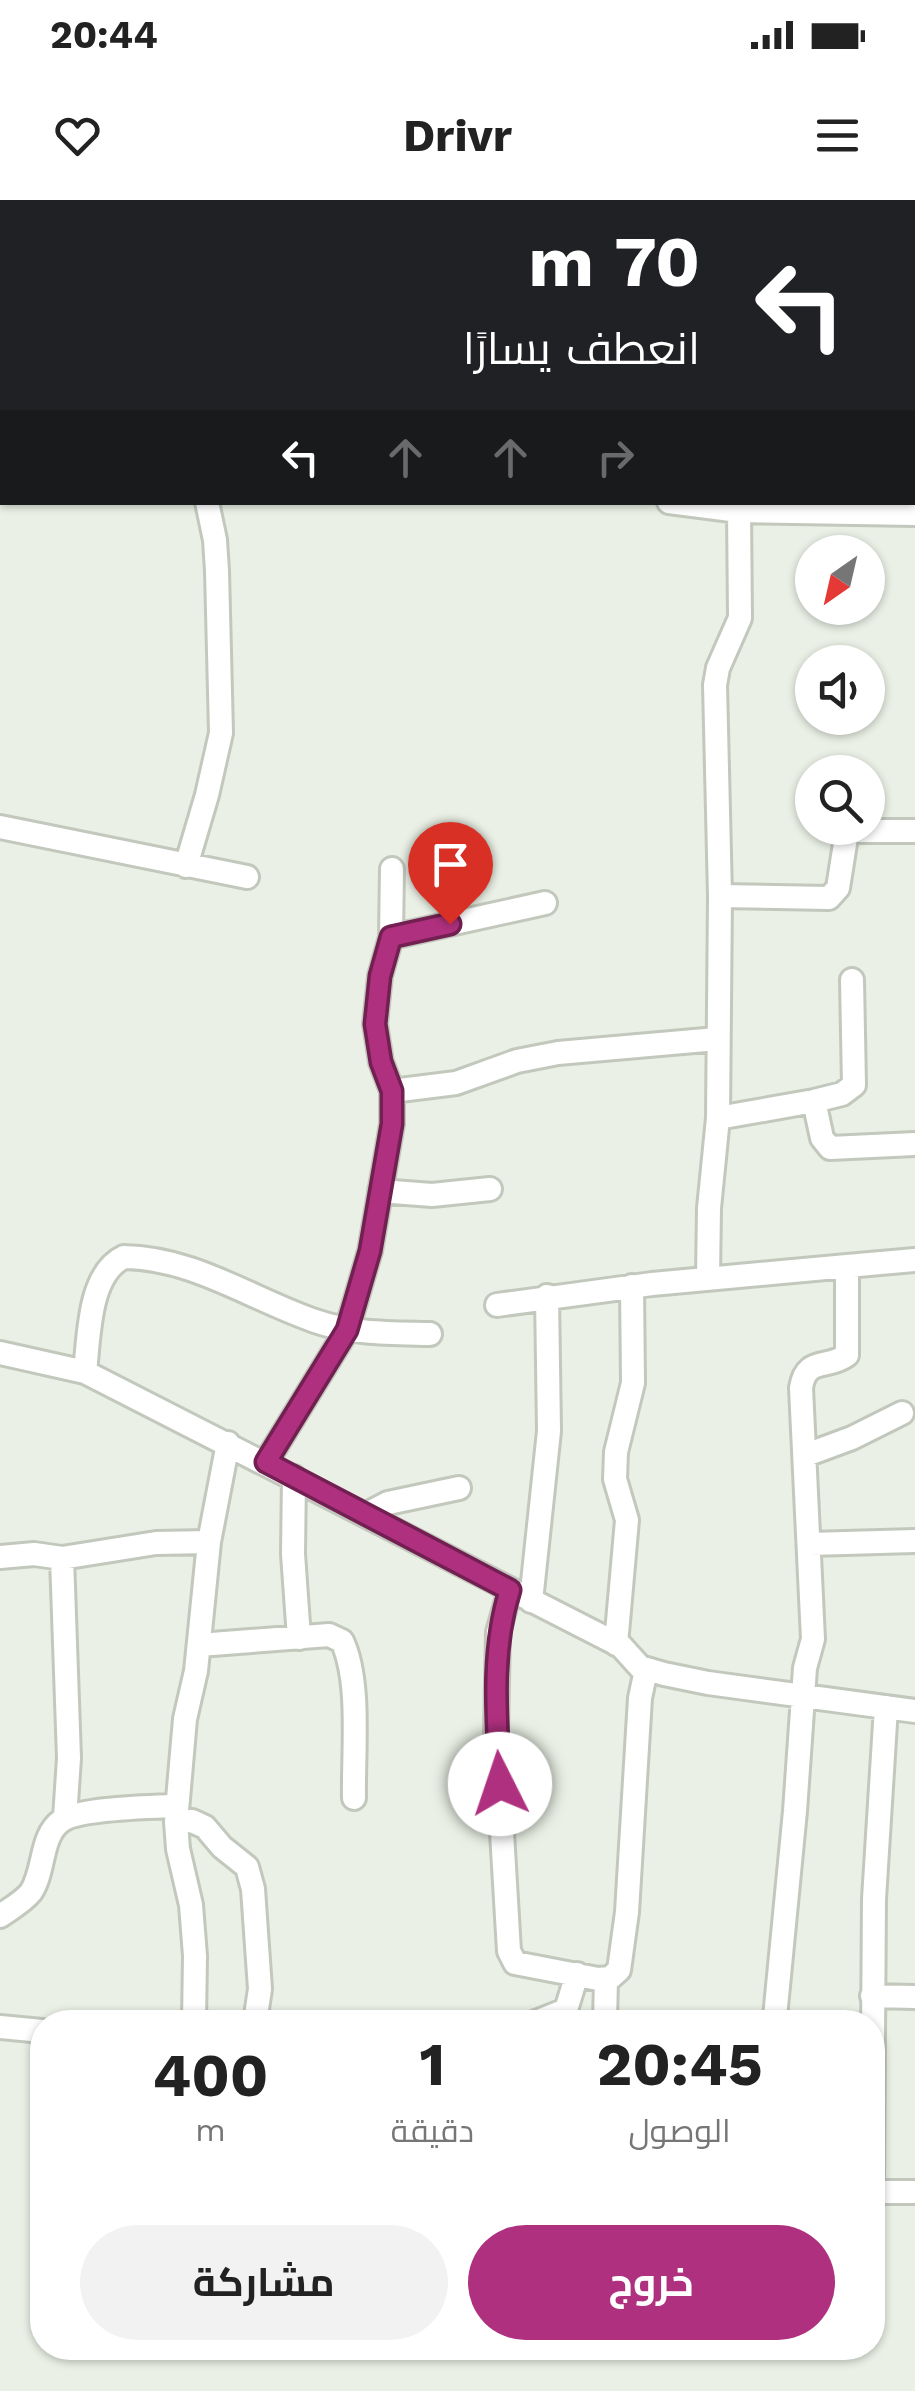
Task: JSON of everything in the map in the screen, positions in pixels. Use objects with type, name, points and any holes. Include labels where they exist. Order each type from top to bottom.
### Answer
[{"type":"street","points":[[186,866],[221,733],[217,572],[208,505]]},
{"type":"street","points":[[691,505],[738,511],[788,506],[915,514]]},
{"type":"street","points":[[708,1278],[709,1208],[718,1118],[720,896],[716,685],[718,668],[740,618],[738,511]]},
{"type":"street","points":[[0,826],[247,877]]},
{"type":"street","points":[[720,896],[829,898],[838,888],[847,831],[915,830]]},
{"type":"street","points":[[266,1462],[347,1330],[370,1251],[392,1124],[392,1091],[381,1062],[375,1024],[380,976],[391,937],[392,869]]},
{"type":"street","points":[[391,937],[544,903]]},
{"type":"street","points":[[718,1118],[842,1094],[854,1085],[852,980]]},
{"type":"street","points":[[392,1091],[466,1080],[517,1061],[558,1053],[717,1039]]},
{"type":"street","points":[[814,1100],[822,1138],[830,1148],[915,1144]]},
{"type":"street","points":[[380,1191],[432,1195],[490,1189]]},
{"type":"street","points":[[85,1372],[99,1290],[109,1268],[124,1257],[186,1267],[314,1321],[347,1330],[430,1334]]},
{"type":"street","points":[[497,1304],[708,1278],[915,1260]]},
{"type":"street","points":[[776,2010],[806,1663],[813,1638],[801,1388],[803,1376],[812,1366],[838,1362],[847,1355],[847,1266]]},
{"type":"street","points":[[616,1644],[627,1520],[615,1479],[616,1452],[633,1383],[632,1286]]},
{"type":"street","points":[[547,1296],[549,1432],[521,1596],[498,1632],[496,1732],[509,1951],[515,1963],[606,1979],[619,1970],[640,1698],[646,1670]]},
{"type":"street","points":[[0,1353],[85,1372],[616,1644],[646,1670],[708,1683],[915,1710]]},
{"type":"street","points":[[806,1455],[902,1413]]},
{"type":"street","points":[[194,2010],[191,1905],[178,1849],[177,1814],[185,1719],[200,1645],[209,1542],[228,1443]]},
{"type":"street","points":[[294,1477],[292,1554],[299,1638]]},
{"type":"street","points":[[367,1514],[388,1503],[459,1488]]},
{"type":"street","points":[[810,1544],[915,1541]]},
{"type":"street","points":[[0,1557],[34,1554],[62,1558],[156,1543],[209,1542]]},
{"type":"street","points":[[0,1916],[28,1896],[39,1874],[49,1836],[65,1818],[68,1758],[62,1558]]},
{"type":"street","points":[[200,1645],[335,1635],[342,1641],[348,1654],[354,1798]]},
{"type":"street","points":[[872,2010],[886,1707]]},
{"type":"street","points":[[65,1818],[101,1812],[177,1814],[205,1826],[222,1847],[247,1867],[253,1890],[260,1989],[257,2010]]},
{"type":"street","points":[[566,2010],[577,1974]]},
{"type":"street","points":[[605,2010],[606,1979]]},
{"type":"street","points":[[872,1996],[915,1998]]},
{"type":"street","points":[[0,2027],[30,2030]]},
{"type":"street","points":[[885,2192],[915,2192]]},
{"type":"route","points":[[450,924],[391,937],[380,976],[375,1024],[381,1062],[392,1091],[392,1124],[370,1251],[347,1330],[266,1462],[510,1590],[498,1632],[496,1732],[500,1784]]}]
